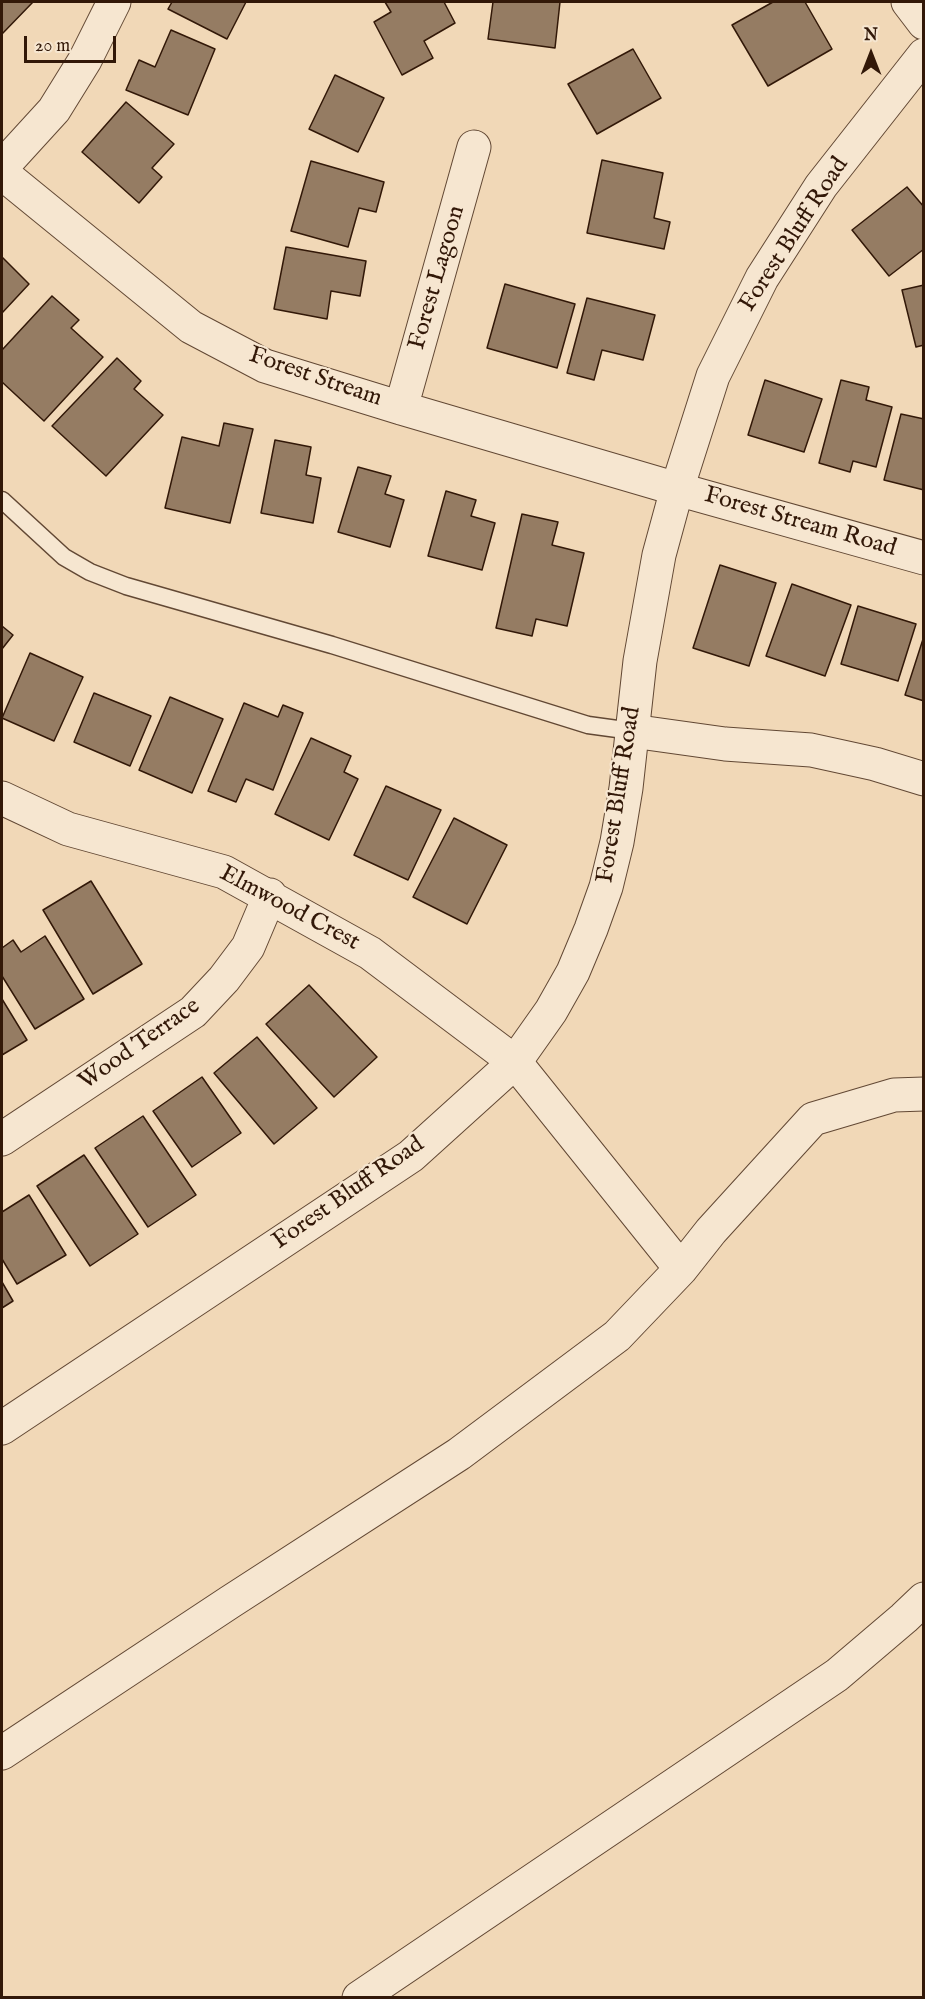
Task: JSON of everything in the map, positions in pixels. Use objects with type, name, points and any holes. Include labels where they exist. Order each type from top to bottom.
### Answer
[{"type":"street","points":[[2,167],[54,110],[85,60],[114,2]]},
{"type":"street","points":[[908,2],[924,23]]},
{"type":"street","name":"Forest Bluff Road","points":[[2,1428],[411,1155],[515,1062],[550,1011],[573,972],[606,887],[617,842],[626,788],[640,661],[659,555],[677,489],[713,376],[762,278],[821,186],[924,55]]},
{"type":"street","name":"Forest Lagoon","points":[[401,408],[474,147]]},
{"type":"street","name":"Forest Stream","points":[[2,173],[191,327],[265,366],[677,489]]},
{"type":"street","name":"Forest Stream Road","points":[[677,489],[924,558]]},
{"type":"street","points":[[632,731],[725,744],[811,750],[875,764],[924,779]]},
{"type":"street","name":"Elmwood Crest","points":[[2,798],[68,829],[224,872],[270,895],[370,953],[515,1062],[681,1269]]},
{"type":"street","name":"Wood Terrace","points":[[2,1139],[193,1012],[224,979],[248,946],[270,895]]},
{"type":"street","points":[[2,1754],[230,1602],[459,1454],[617,1336],[681,1269],[711,1231],[813,1119],[894,1095],[924,1094]]},
{"type":"street","points":[[358,1998],[837,1675],[924,1599]]},
{"type":"lane","points":[[2,500],[64,557],[90,572],[126,586],[332,645],[588,725],[632,731]]},
{"type":"building","points":[[2,2],[33,2],[2,34]]},
{"type":"building","points":[[172,2],[246,2],[227,39],[168,9]]},
{"type":"building","points":[[385,2],[444,2],[455,23],[424,41],[433,58],[402,75],[374,22],[391,12]]},
{"type":"building","points":[[493,2],[560,2],[555,48],[488,39]]},
{"type":"building","points":[[773,2],[805,2],[832,49],[768,86],[732,25]]},
{"type":"building","points":[[171,30],[215,49],[188,115],[126,90],[139,60],[155,67]]},
{"type":"building","points":[[633,49],[661,98],[597,134],[568,84]]},
{"type":"building","points":[[335,75],[384,98],[358,152],[309,129]]},
{"type":"building","points":[[126,102],[174,144],[152,168],[162,177],[139,203],[82,152]]},
{"type":"building","points":[[602,160],[663,173],[654,218],[670,222],[664,249],[587,233]]},
{"type":"building","points":[[311,161],[384,182],[376,212],[359,208],[348,247],[291,231]]},
{"type":"building","points":[[907,187],[924,207],[924,249],[889,276],[852,230]]},
{"type":"building","points":[[286,247],[366,261],[360,296],[331,291],[327,319],[274,309]]},
{"type":"building","points":[[2,257],[29,284],[2,313]]},
{"type":"building","points":[[505,284],[575,304],[557,368],[487,348]]},
{"type":"building","points":[[924,285],[924,345],[916,347],[902,290]]},
{"type":"building","points":[[52,296],[79,320],[71,328],[103,357],[44,421],[2,382],[2,350]]},
{"type":"building","points":[[587,298],[655,315],[643,360],[602,350],[594,380],[567,373]]},
{"type":"building","points":[[117,358],[141,381],[134,389],[163,415],[106,476],[52,426]]},
{"type":"building","points":[[765,380],[822,399],[804,452],[748,435]]},
{"type":"building","points":[[841,380],[869,387],[866,400],[892,407],[876,467],[853,461],[850,472],[819,463]]},
{"type":"building","points":[[901,414],[924,419],[924,490],[884,480]]},
{"type":"building","points":[[224,423],[253,429],[230,523],[165,508],[182,437],[219,446]]},
{"type":"building","points":[[275,440],[311,447],[306,475],[321,478],[313,523],[261,513]]},
{"type":"building","points":[[358,467],[391,476],[385,494],[404,500],[390,547],[338,532]]},
{"type":"building","points":[[446,491],[476,500],[471,516],[495,523],[482,570],[428,556]]},
{"type":"building","points":[[522,514],[558,522],[552,545],[584,553],[567,626],[536,619],[532,636],[496,628]]},
{"type":"building","points":[[720,565],[776,583],[749,666],[693,648]]},
{"type":"building","points":[[792,584],[851,605],[825,676],[766,656]]},
{"type":"building","points":[[858,606],[916,624],[898,681],[841,664]]},
{"type":"building","points":[[2,626],[13,635],[2,649]]},
{"type":"building","points":[[924,636],[924,701],[905,695]]},
{"type":"building","points":[[30,653],[83,677],[54,741],[2,718]]},
{"type":"building","points":[[94,693],[151,716],[130,766],[74,742]]},
{"type":"building","points":[[170,697],[223,719],[192,793],[139,770]]},
{"type":"building","points":[[244,703],[278,717],[283,705],[303,713],[273,790],[246,779],[236,802],[208,791]]},
{"type":"building","points":[[311,738],[351,756],[344,772],[358,779],[329,840],[275,814]]},
{"type":"building","points":[[386,786],[441,810],[408,880],[354,855]]},
{"type":"building","points":[[454,818],[507,845],[467,924],[413,897]]},
{"type":"building","points":[[91,881],[142,964],[93,994],[43,910]]},
{"type":"building","points":[[45,936],[84,999],[35,1029],[2,976],[2,948],[13,940],[21,952]]},
{"type":"building","points":[[309,985],[377,1057],[334,1097],[266,1024]]},
{"type":"building","points":[[2,999],[27,1040],[2,1055]]},
{"type":"building","points":[[257,1037],[317,1108],[274,1144],[214,1073]]},
{"type":"building","points":[[202,1077],[241,1133],[192,1167],[153,1111]]},
{"type":"building","points":[[143,1116],[196,1195],[148,1227],[95,1148]]},
{"type":"building","points":[[84,1155],[138,1234],[90,1266],[37,1186]]},
{"type":"building","points":[[29,1195],[66,1255],[17,1284],[2,1259],[2,1212]]},
{"type":"building","points":[[2,1282],[13,1301],[2,1308]]}]
